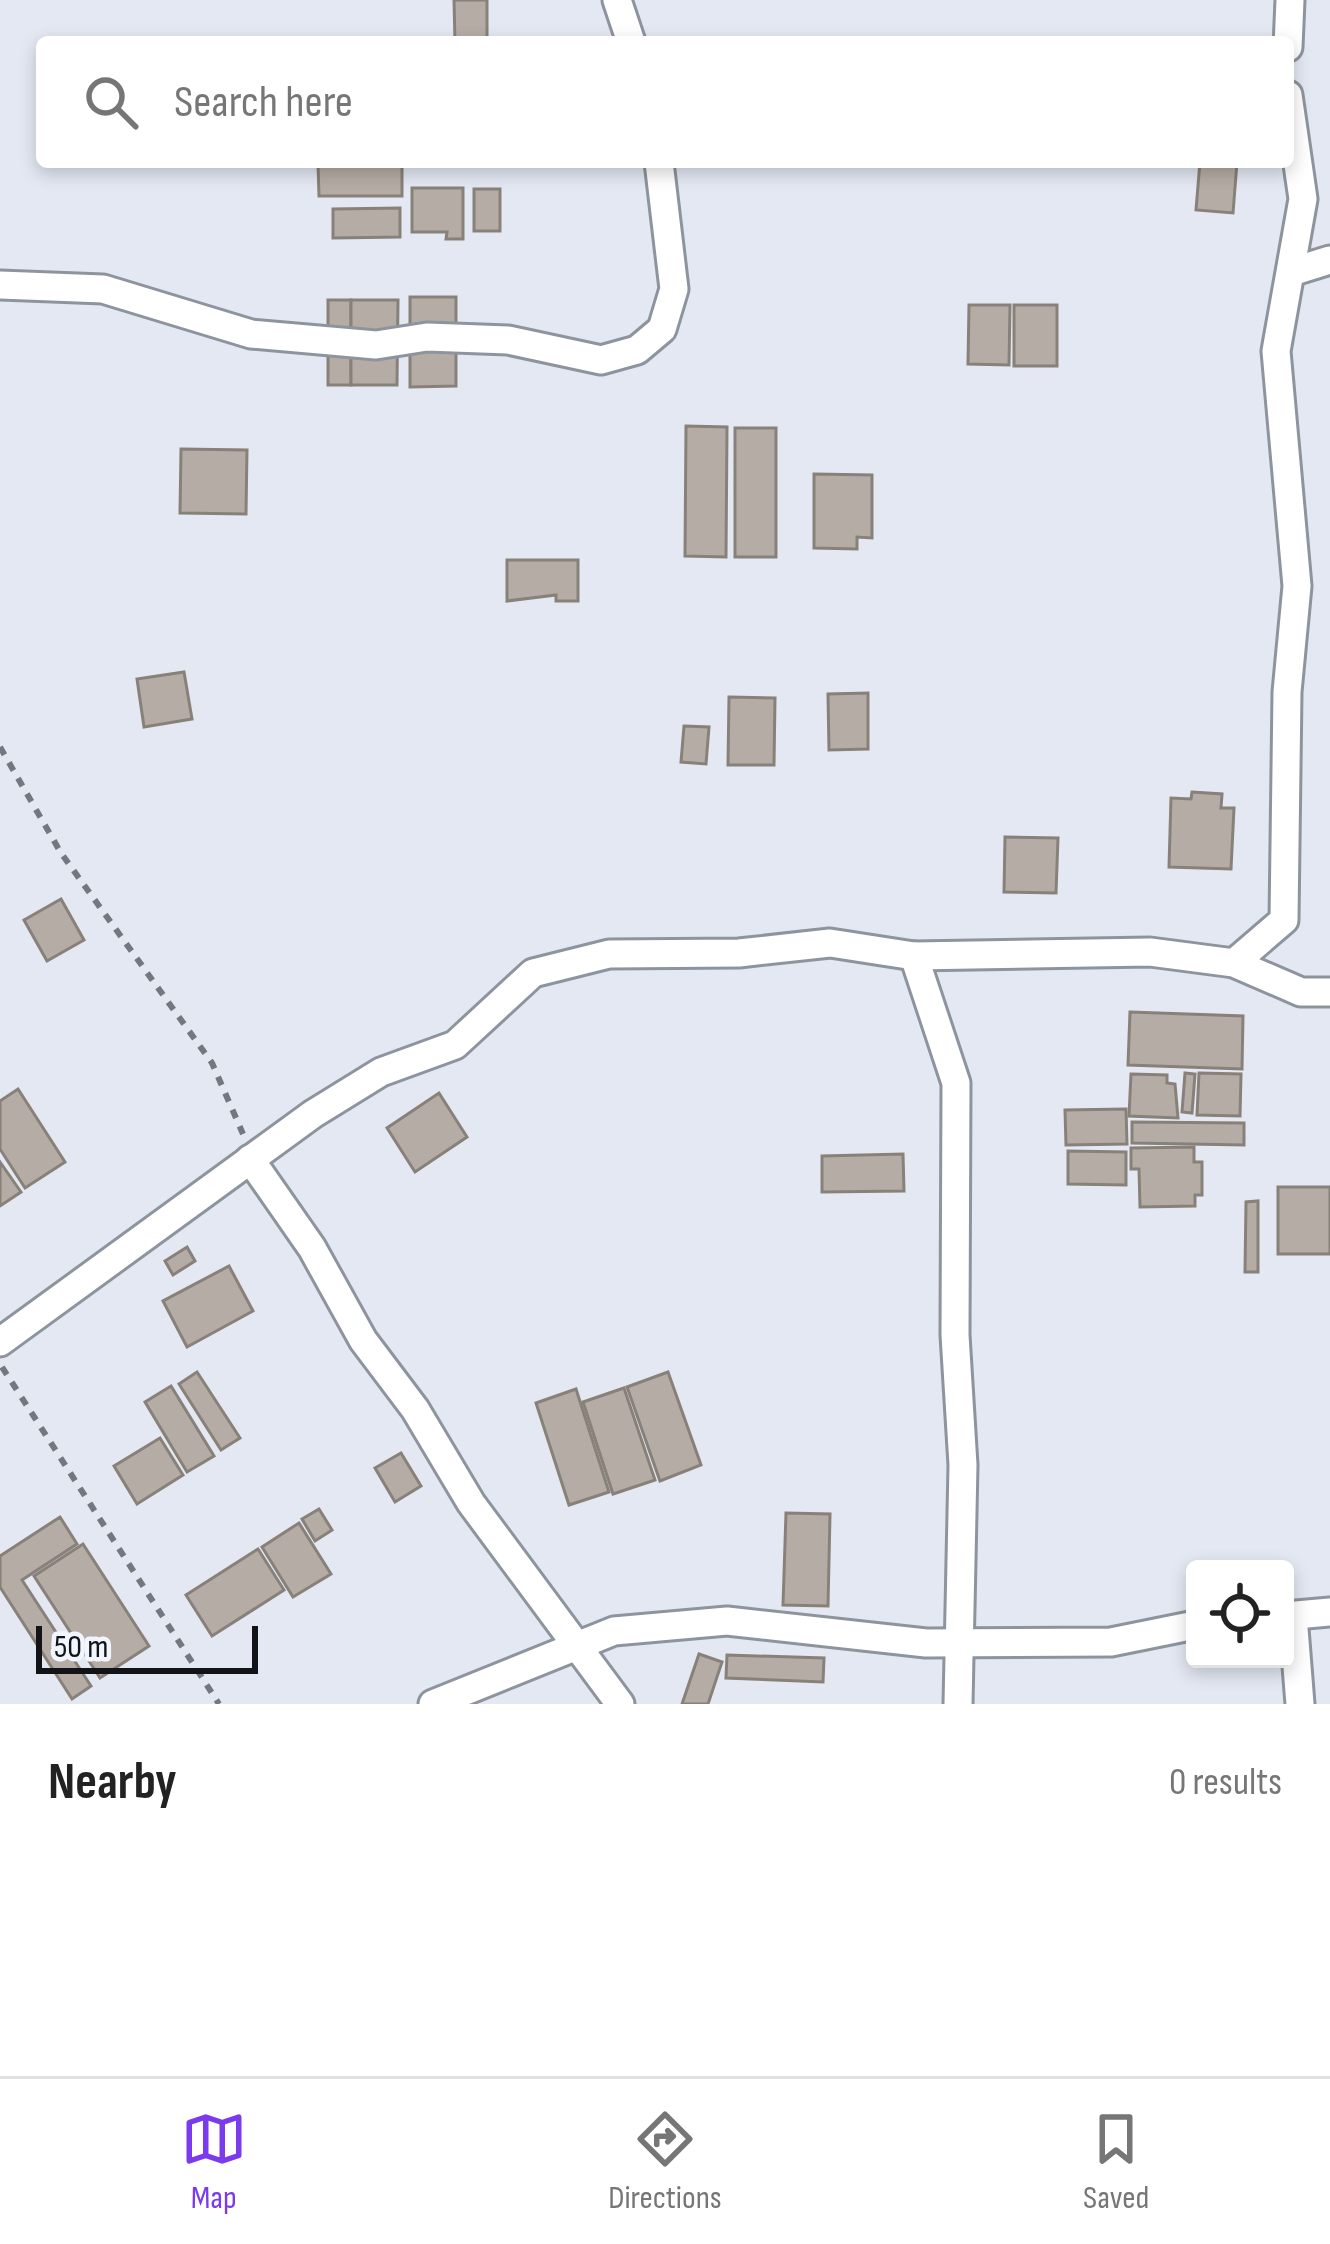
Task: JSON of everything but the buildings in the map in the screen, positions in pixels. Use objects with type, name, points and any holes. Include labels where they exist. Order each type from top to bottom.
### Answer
[{"type":"street","points":[[617,0],[629,36]]},
{"type":"street","points":[[1288,36],[1290,0]]},
{"type":"street","points":[[1234,963],[1284,920],[1287,692],[1298,586],[1276,351],[1303,199],[1294,136]]},
{"type":"street","points":[[0,285],[103,290],[251,334],[376,345],[428,337],[508,340],[601,360],[637,350],[662,329],[674,289],[660,168]]},
{"type":"street","points":[[1292,272],[1330,260]]},
{"type":"street","points":[[0,1342],[250,1159],[381,1072],[455,1045],[533,973],[609,954],[739,953],[830,943],[914,956],[1150,952],[1234,963],[1301,992],[1330,992]]},
{"type":"street","points":[[914,956],[956,1083],[955,1335],[963,1465],[958,1704]]},
{"type":"street","points":[[250,1159],[312,1248],[363,1340],[416,1409],[471,1503],[620,1704]]},
{"type":"street","points":[[1294,1616],[1330,1612]]},
{"type":"street","points":[[434,1704],[614,1631],[727,1621],[957,1642],[1111,1642],[1186,1627]]},
{"type":"street","points":[[1294,1656],[1300,1704]]},
{"type":"path","points":[[0,747],[61,853],[212,1063],[235,1104],[250,1159]]},
{"type":"path","points":[[0,1364],[219,1704]]}]
